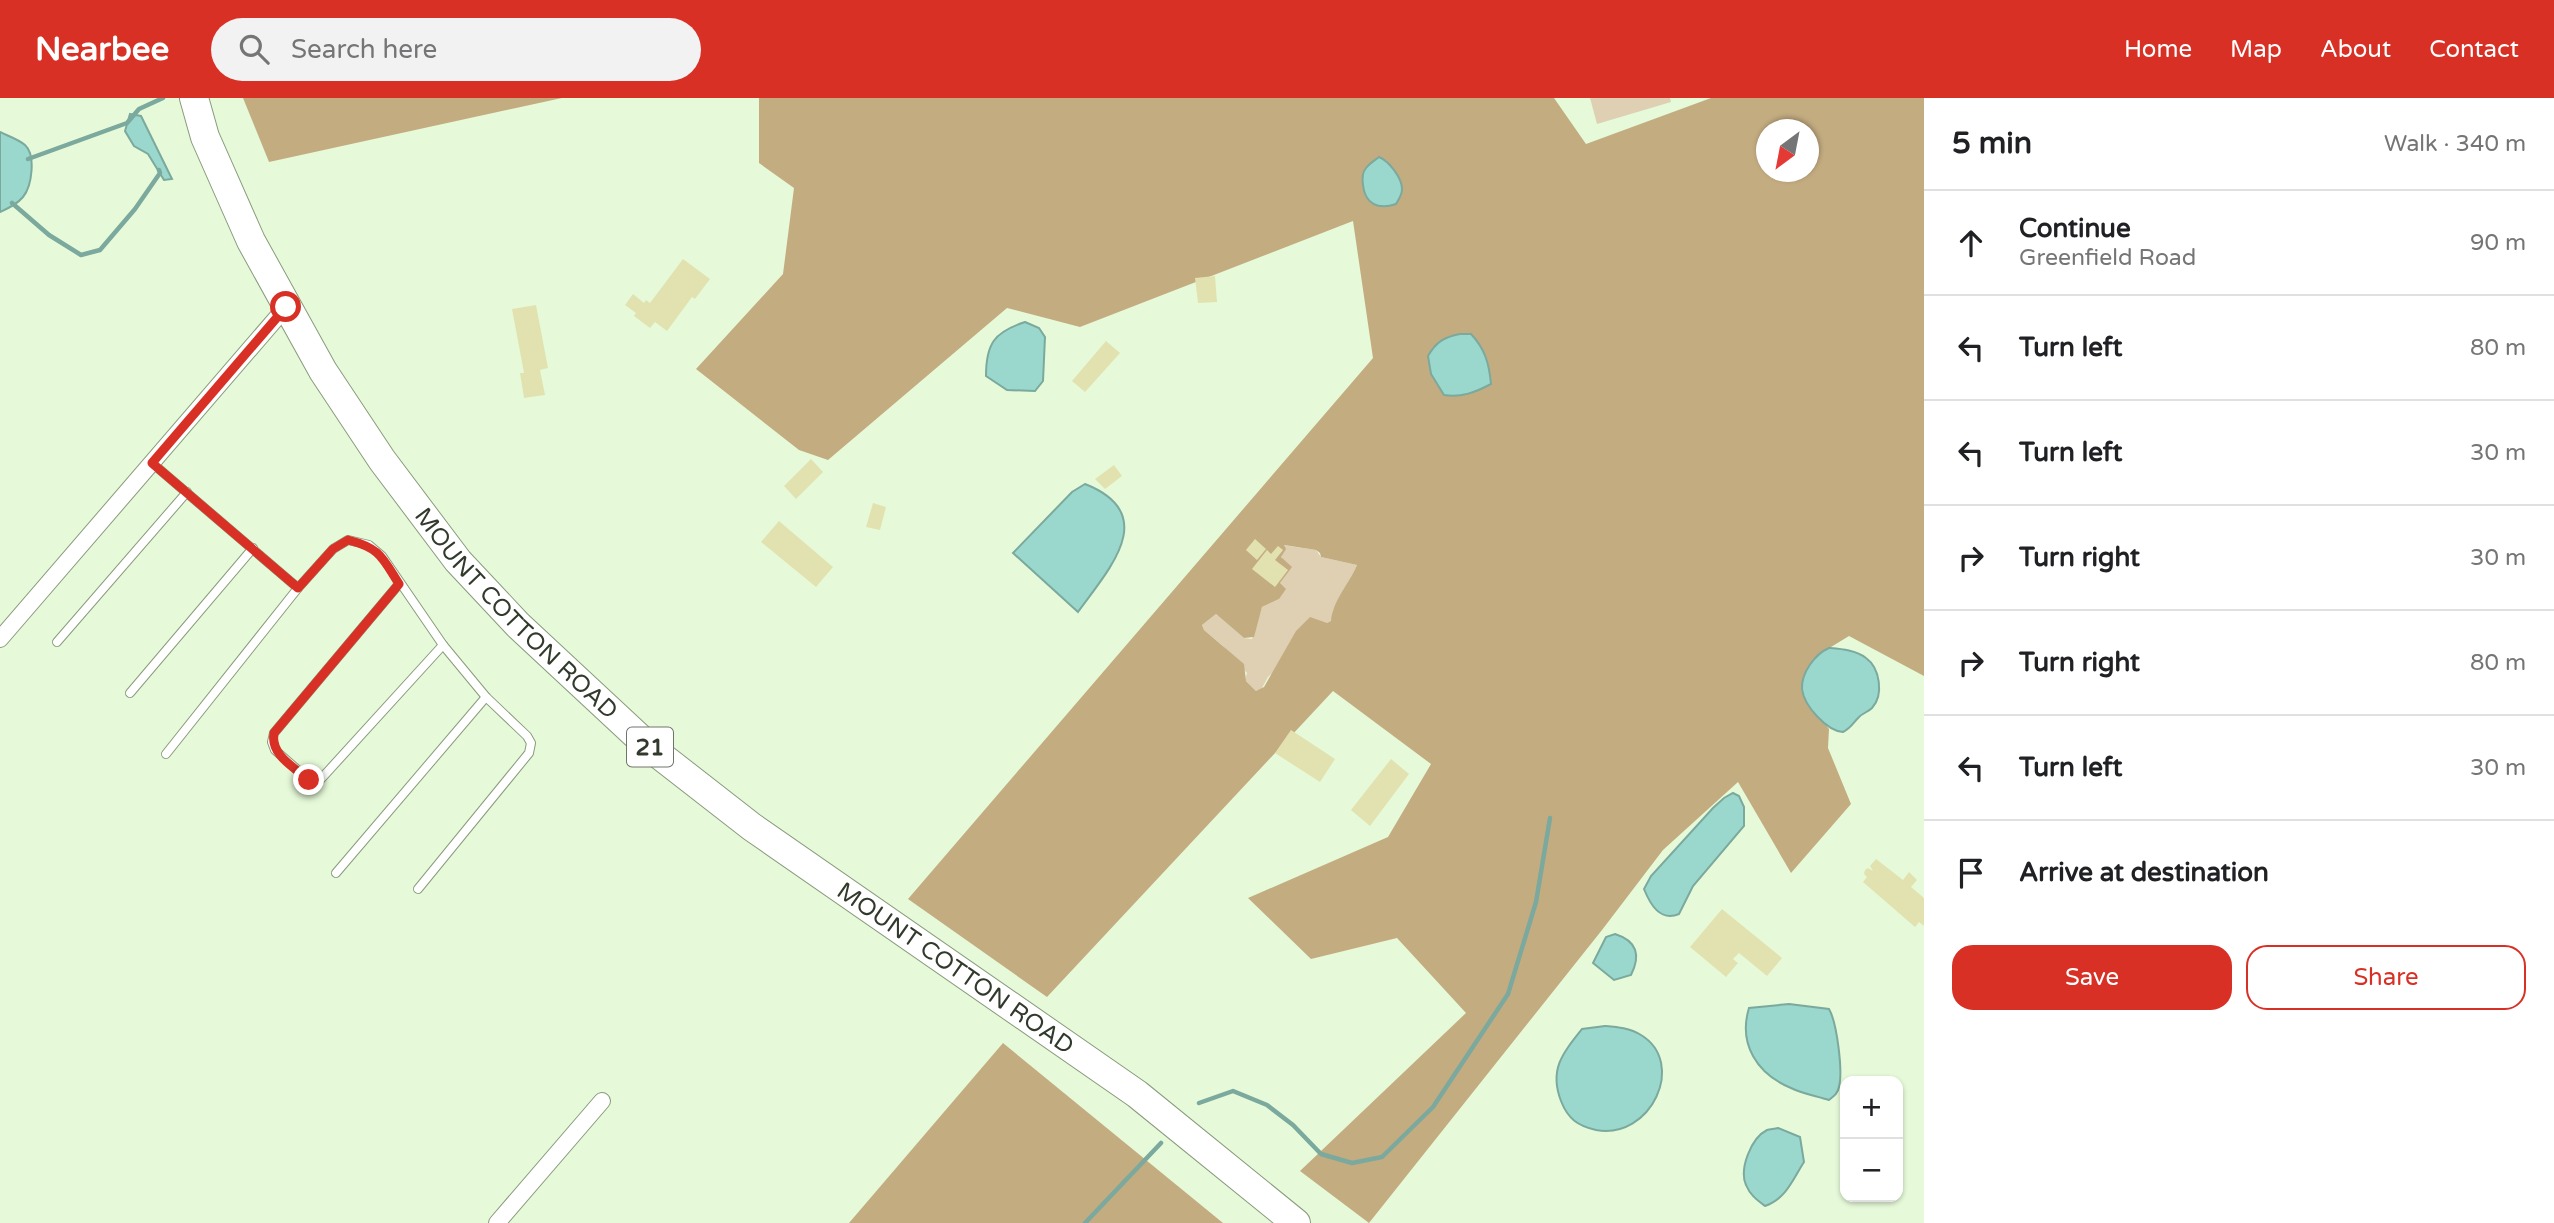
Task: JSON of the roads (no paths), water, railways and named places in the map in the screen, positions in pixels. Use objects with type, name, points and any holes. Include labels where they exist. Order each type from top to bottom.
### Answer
[{"type":"highway","name":"MOUNT COTTON ROAD","points":[[194,98],[205,137],[251,241],[323,370],[382,460],[458,561],[533,641],[648,746],[752,827],[1136,1094],[1296,1223]]},
{"type":"street","points":[[0,639],[286,307]]},
{"type":"street","points":[[496,1223],[602,1101]]},
{"type":"lane","points":[[152,463],[298,588]]},
{"type":"lane","points":[[57,642],[187,492]]},
{"type":"lane","points":[[166,754],[298,588],[333,549],[348,540],[369,545],[382,556],[443,645],[486,697],[531,743],[529,753],[418,889]]},
{"type":"lane","points":[[130,693],[253,548]]},
{"type":"lane","points":[[399,584],[274,733],[272,742],[275,750],[309,780],[320,780],[443,645]]},
{"type":"lane","points":[[336,873],[486,697]]},
{"type":"water","points":[[130,114],[141,116],[172,179],[164,180],[148,154],[134,146],[125,131]]},
{"type":"water","points":[[0,132],[25,145],[31,156],[32,171],[23,197],[0,212]]},
{"type":"water","points":[[1379,157],[1391,166],[1400,180],[1402,191],[1396,204],[1378,206],[1366,197],[1364,192],[1364,172]]},
{"type":"water","points":[[1025,322],[1039,328],[1045,337],[1043,381],[1035,391],[1007,390],[986,376],[990,347],[1006,330]]},
{"type":"water","points":[[1460,334],[1471,334],[1480,345],[1491,384],[1468,394],[1444,395],[1431,374],[1428,356],[1441,341]]},
{"type":"water","points":[[1085,484],[1108,496],[1120,511],[1124,526],[1122,543],[1114,561],[1078,612],[1013,553],[1072,492]]},
{"type":"water","points":[[1829,648],[1862,655],[1875,668],[1879,682],[1876,703],[1843,732],[1830,727],[1817,716],[1807,703],[1802,689],[1810,665]]},
{"type":"water","points":[[1733,793],[1739,796],[1744,807],[1744,826],[1693,886],[1679,914],[1661,914],[1653,906],[1644,889],[1651,876],[1713,808]]},
{"type":"water","points":[[1615,934],[1632,945],[1636,961],[1631,975],[1614,980],[1593,963],[1606,937]]},
{"type":"water","points":[[1789,1004],[1829,1009],[1839,1047],[1840,1080],[1834,1096],[1829,1100],[1800,1092],[1779,1082],[1760,1066],[1748,1045],[1746,1021],[1749,1008]]},
{"type":"water","points":[[1605,1026],[1628,1029],[1641,1035],[1655,1048],[1661,1063],[1661,1080],[1656,1097],[1647,1112],[1633,1123],[1616,1130],[1596,1130],[1574,1121],[1561,1101],[1556,1080],[1563,1055],[1582,1029]]},
{"type":"water","points":[[1778,1128],[1800,1137],[1804,1162],[1784,1193],[1765,1206],[1746,1185],[1745,1163],[1751,1147],[1761,1134]]},
{"type":"waterway","points":[[28,159],[127,123],[139,109],[163,98]]},
{"type":"waterway","points":[[12,203],[49,235],[81,255],[100,250],[135,209],[160,173],[159,170]]},
{"type":"waterway","points":[[1199,1103],[1233,1091],[1267,1105],[1293,1125],[1321,1154],[1352,1163],[1382,1157],[1433,1107],[1508,994],[1536,902],[1550,818]]},
{"type":"waterway","points":[[1085,1223],[1161,1143]]}]
